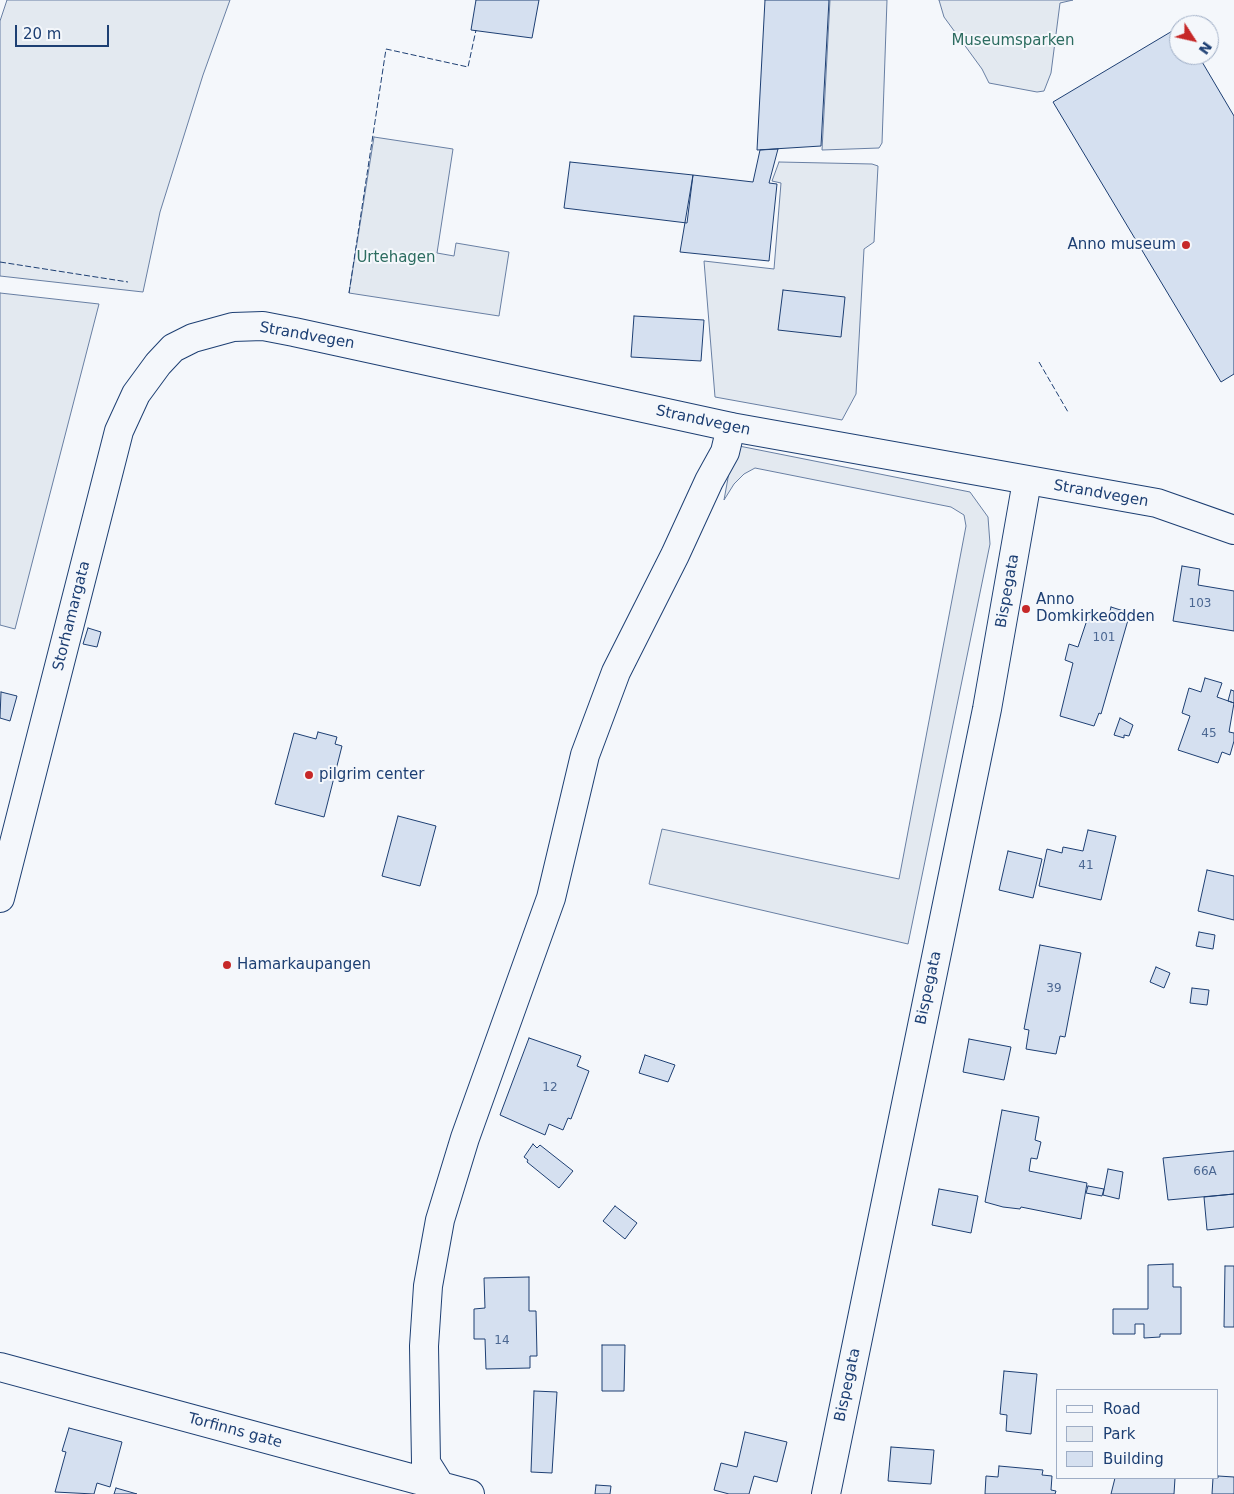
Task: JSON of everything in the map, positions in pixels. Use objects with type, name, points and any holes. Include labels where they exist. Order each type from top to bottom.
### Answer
[{"type":"street","name":"Strandvegen","points":[[173,348],[193,338],[233,327],[264,326],[731,427],[1157,503],[1234,530]]},
{"type":"street","name":"Storhamargata","points":[[0,898],[119,431],[136,394],[173,348]]},
{"type":"street","points":[[441,1490],[426,1463],[424,1381],[428,1286],[440,1220],[465,1138],[551,898],[585,755],[616,672],[725,452],[731,427]]},
{"type":"street","name":"Bispegata","points":[[826,1494],[986,708],[1027,481]]},
{"type":"street","name":"Torfinns gate","points":[[0,1367],[441,1490],[470,1494]]},
{"type":"green space","points":[[7,0],[230,0],[203,75],[160,212],[143,292],[0,276],[0,21]]},
{"type":"green space","points":[[830,0],[887,0],[882,143],[879,148],[822,150]]},
{"type":"green space","name":"Museumsparken","points":[[939,0],[1073,0],[1060,3],[1051,73],[1044,91],[1037,92],[989,83],[982,69],[944,17]]},
{"type":"green space","name":"Urtehagen","points":[[374,137],[453,149],[437,253],[454,256],[456,243],[509,252],[499,316],[349,293]]},
{"type":"green space","points":[[779,162],[872,164],[878,166],[874,242],[864,249],[856,394],[842,420],[715,397],[704,261],[774,269],[781,183],[772,181]]},
{"type":"green space","points":[[0,293],[99,304],[15,629],[0,625]]},
{"type":"green space","points":[[734,445],[970,492],[988,517],[990,544],[908,944],[649,884],[662,829],[899,879],[966,526],[964,515],[951,507],[755,468],[744,474],[734,484],[724,500]]},
{"type":"building","points":[[476,0],[539,0],[532,38],[471,30]]},
{"type":"building","points":[[765,0],[829,0],[821,146],[757,150]]},
{"type":"building","name":"Anno museum","points":[[1169,33],[1169,65],[1204,65],[1234,116],[1234,374],[1221,382],[1053,102]]},
{"type":"building","points":[[778,149],[769,183],[777,184],[769,261],[680,252],[693,175],[753,182],[760,150]]},
{"type":"building","points":[[570,162],[693,175],[687,223],[564,208]]},
{"type":"building","points":[[783,290],[845,297],[841,337],[778,330]]},
{"type":"building","points":[[634,316],[704,320],[701,361],[631,357]]},
{"type":"building","points":[[1182,566],[1200,569],[1198,585],[1234,591],[1234,631],[1173,621]]},
{"type":"building","points":[[1111,607],[1130,613],[1101,714],[1099,713],[1094,726],[1060,716],[1073,663],[1065,660],[1069,644],[1078,647],[1089,614],[1108,620]]},
{"type":"building","points":[[88,628],[101,632],[97,647],[83,644]]},
{"type":"building","points":[[1205,678],[1222,683],[1217,697],[1234,703],[1229,732],[1234,733],[1234,741],[1230,755],[1222,752],[1218,763],[1178,750],[1190,716],[1182,713],[1189,688],[1201,692]]},
{"type":"building","points":[[1231,690],[1234,691],[1234,703],[1228,701]]},
{"type":"building","points":[[1,692],[17,696],[10,721],[0,718]]},
{"type":"building","points":[[1120,718],[1133,725],[1129,736],[1124,735],[1124,738],[1114,735]]},
{"type":"building","name":"pilgrim center","points":[[318,732],[337,737],[335,744],[342,746],[324,817],[275,804],[294,733],[316,739]]},
{"type":"building","points":[[398,816],[436,826],[420,886],[382,876]]},
{"type":"building","points":[[1088,830],[1116,836],[1101,900],[1039,886],[1047,849],[1062,853],[1063,847],[1083,851]]},
{"type":"building","points":[[1008,851],[1042,859],[1033,898],[999,890]]},
{"type":"building","points":[[1207,870],[1234,876],[1234,920],[1198,911]]},
{"type":"building","points":[[1199,932],[1215,935],[1213,949],[1196,946]]},
{"type":"building","points":[[1040,945],[1081,953],[1065,1037],[1060,1036],[1056,1054],[1026,1049],[1029,1030],[1024,1029]]},
{"type":"building","points":[[1156,967],[1170,973],[1164,988],[1150,982]]},
{"type":"building","points":[[1192,988],[1209,990],[1207,1005],[1190,1003]]},
{"type":"building","points":[[529,1038],[581,1056],[577,1066],[589,1071],[571,1119],[568,1118],[563,1130],[549,1124],[545,1135],[500,1115]]},
{"type":"building","points":[[969,1039],[1011,1047],[1004,1080],[963,1072]]},
{"type":"building","points":[[645,1055],[675,1065],[668,1082],[639,1073]]},
{"type":"building","points":[[1002,1110],[1039,1117],[1035,1140],[1041,1142],[1037,1159],[1031,1158],[1029,1171],[1087,1183],[1081,1219],[1021,1207],[1020,1209],[1003,1207],[985,1202]]},
{"type":"building","points":[[533,1144],[537,1148],[540,1145],[573,1171],[559,1188],[527,1162],[528,1160],[524,1157]]},
{"type":"building","points":[[1234,1151],[1234,1194],[1168,1200],[1163,1158]]},
{"type":"building","points":[[1108,1169],[1123,1172],[1119,1199],[1103,1195]]},
{"type":"building","points":[[1088,1186],[1104,1189],[1102,1196],[1086,1193]]},
{"type":"building","points":[[939,1189],[978,1196],[971,1233],[932,1225]]},
{"type":"building","points":[[1234,1194],[1234,1227],[1207,1230],[1204,1197]]},
{"type":"building","points":[[615,1206],[637,1223],[625,1239],[603,1221]]},
{"type":"building","points":[[1173,1264],[1173,1287],[1181,1287],[1181,1334],[1160,1334],[1160,1337],[1144,1338],[1144,1324],[1135,1324],[1135,1334],[1113,1334],[1113,1309],[1148,1309],[1148,1265]]},
{"type":"building","points":[[1225,1266],[1234,1266],[1234,1327],[1224,1327]]},
{"type":"building","points":[[529,1277],[529,1311],[536,1311],[537,1356],[530,1356],[530,1368],[486,1369],[485,1339],[474,1339],[474,1309],[485,1308],[484,1278]]},
{"type":"building","points":[[602,1345],[625,1345],[624,1391],[602,1391]]},
{"type":"building","points":[[1004,1371],[1037,1374],[1031,1434],[1006,1431],[1007,1415],[1000,1414]]},
{"type":"building","points":[[534,1391],[557,1392],[552,1473],[531,1472]]},
{"type":"building","points":[[69,1428],[122,1442],[110,1487],[97,1483],[94,1494],[55,1492],[66,1452],[62,1451]]},
{"type":"building","points":[[745,1432],[787,1442],[777,1482],[754,1476],[749,1494],[729,1494],[714,1490],[721,1463],[737,1467]]},
{"type":"building","points":[[891,1447],[934,1450],[931,1484],[888,1481]]},
{"type":"building","points":[[999,1466],[1043,1470],[1042,1475],[1052,1476],[1051,1490],[1056,1491],[1055,1494],[985,1494],[986,1476],[998,1477]]},
{"type":"building","points":[[1219,1476],[1234,1477],[1234,1494],[1212,1494],[1213,1479],[1219,1479]]},
{"type":"building","points":[[1115,1479],[1175,1479],[1174,1494],[1111,1494]]},
{"type":"building","points":[[596,1485],[611,1486],[610,1494],[595,1494]]},
{"type":"building","points":[[116,1488],[137,1494],[114,1494]]},
{"type":"fence","points":[[349,293],[386,49],[468,67],[476,30]]},
{"type":"fence","points":[[0,262],[128,282]]},
{"type":"fence","points":[[1039,362],[1068,412]]},
{"type":"place","name":"Anno museum","points":[[1186,245]]},
{"type":"place","name":"Anno Domkirkeodden","points":[[1026,609]]},
{"type":"place","name":"pilgrim center","points":[[309,775]]},
{"type":"place","name":"Hamarkaupangen","points":[[227,965]]}]
